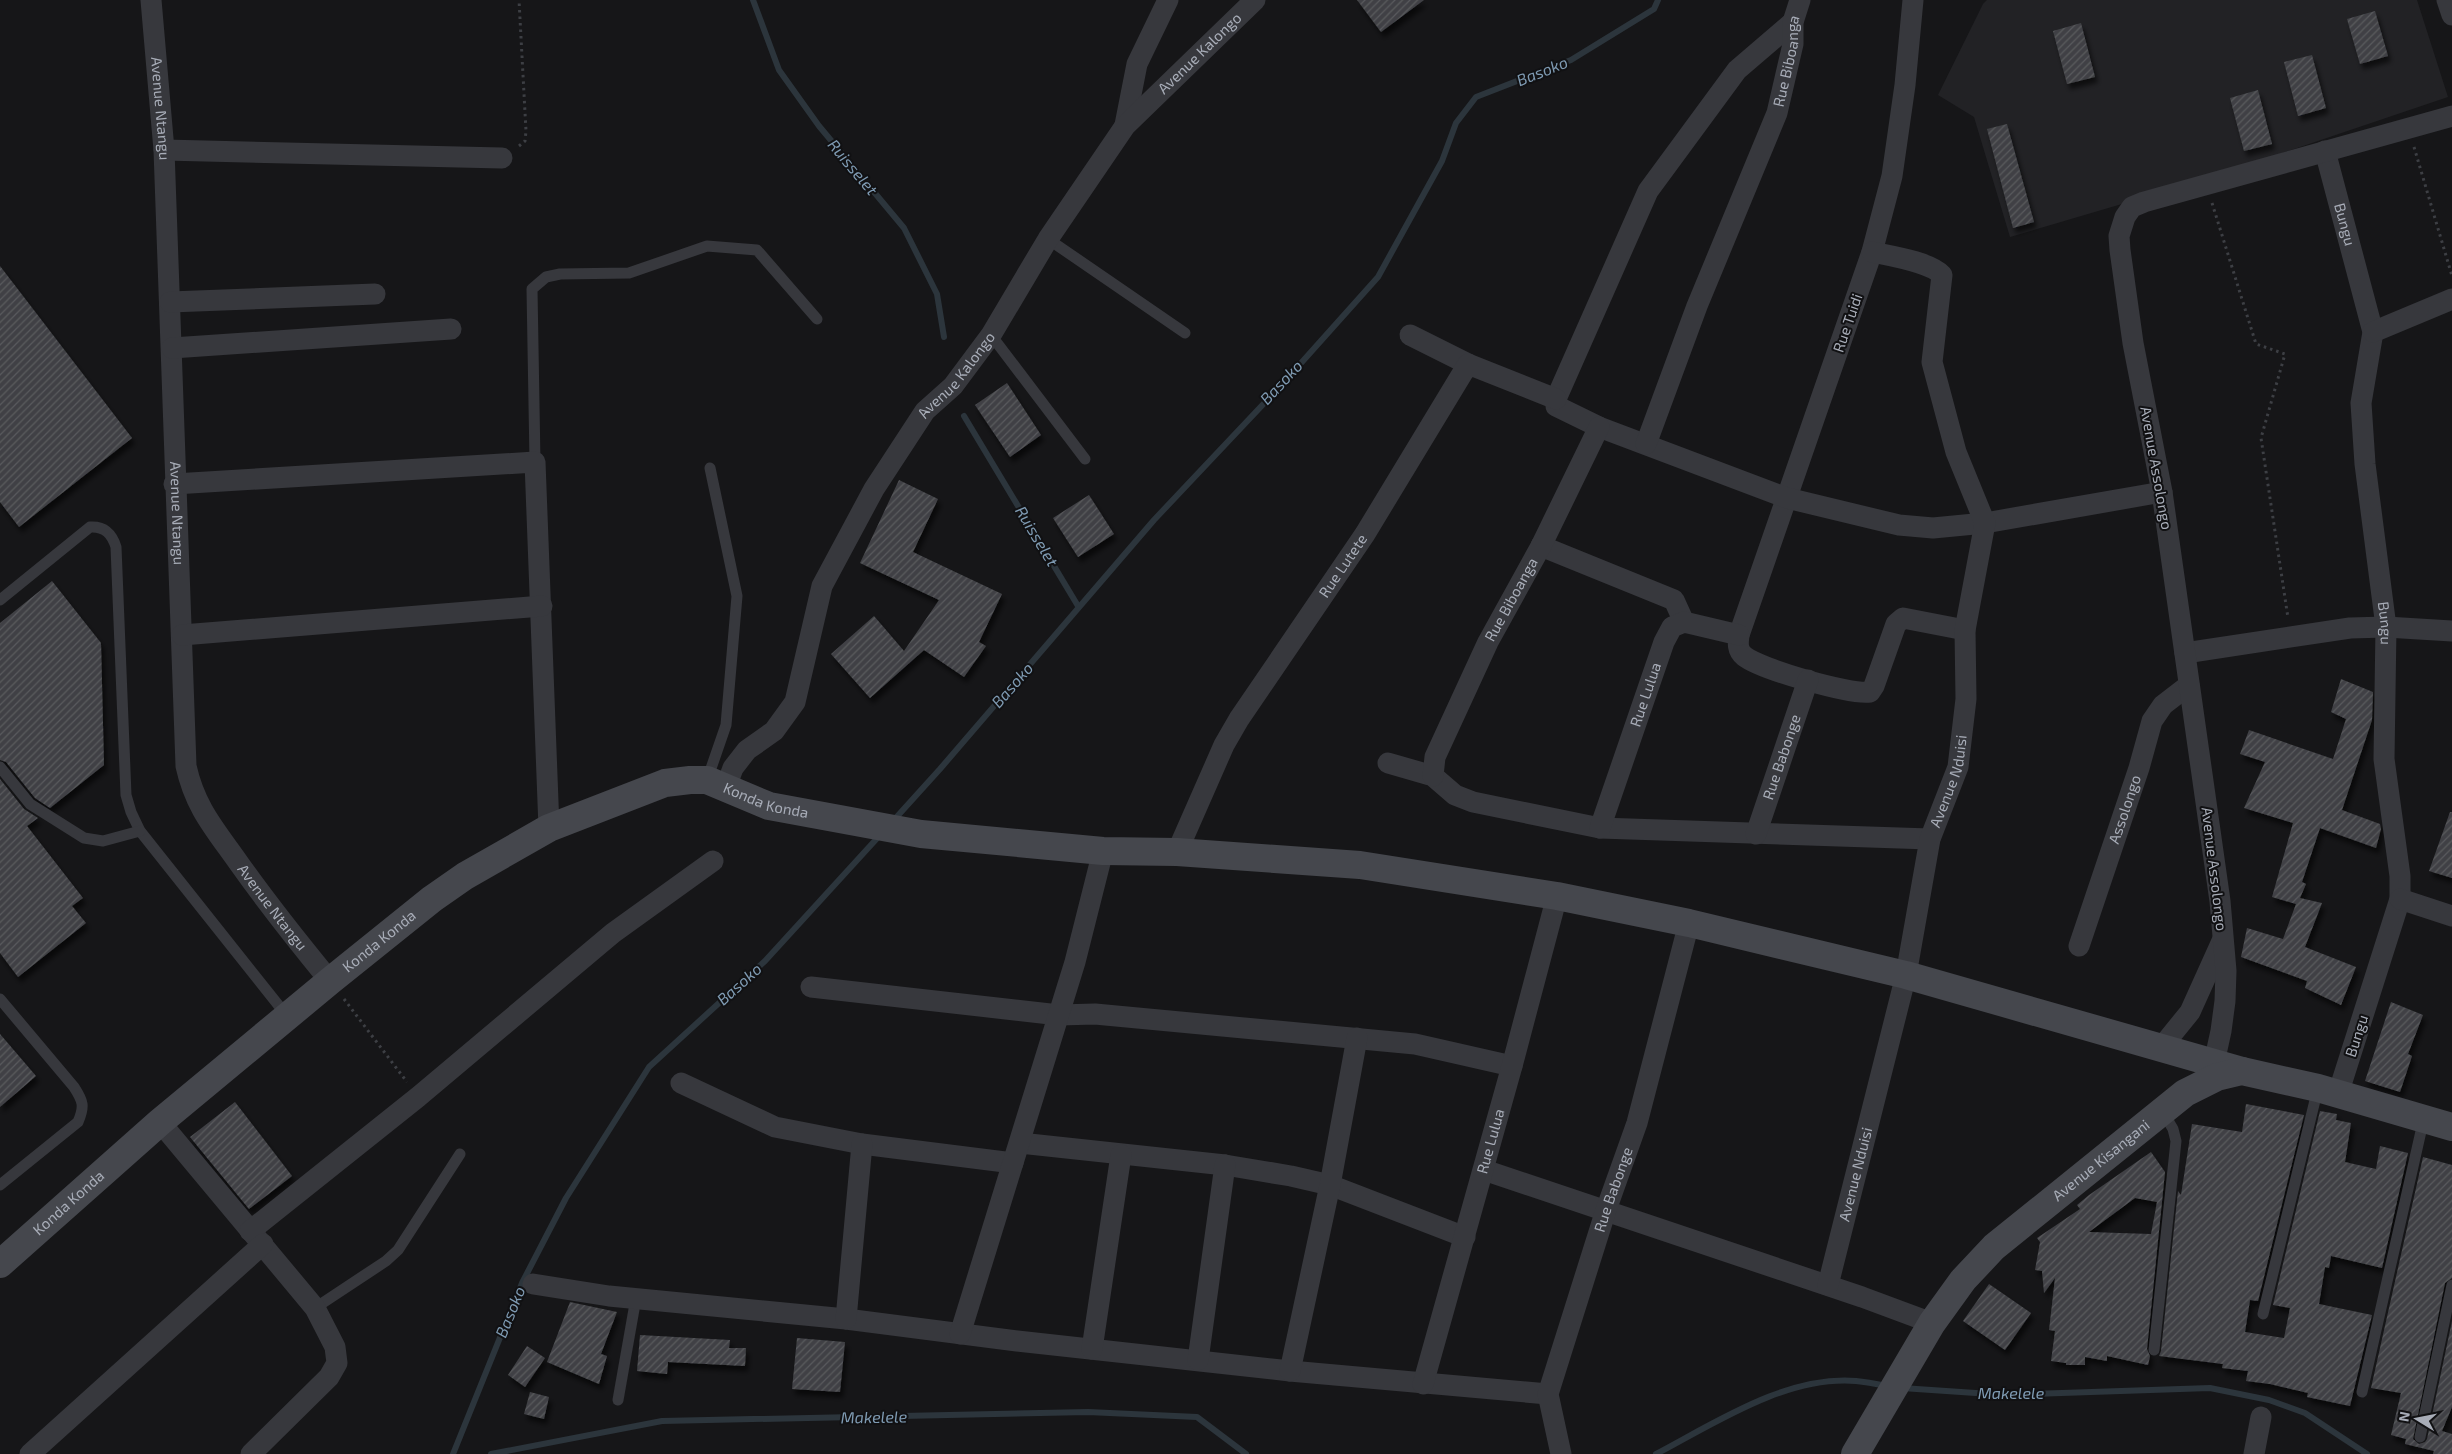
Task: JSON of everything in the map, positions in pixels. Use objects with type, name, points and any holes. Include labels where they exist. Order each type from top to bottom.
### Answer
[{"type":"street","name":"Avenue Ntangu","points":[[151,0],[164,150],[172,348],[174,484],[182,635],[186,766],[191,790],[201,809],[269,905],[330,981]]},
{"type":"street","points":[[1124,126],[1138,64],[1168,0]]},
{"type":"street","name":"Avenue Kalongo","points":[[716,783],[733,768],[747,750],[774,731],[795,702],[822,586],[874,489],[925,411],[953,386],[991,336],[1048,239],[1124,126],[1255,0]]},
{"type":"street","points":[[1793,22],[1800,0]]},
{"type":"street","name":"Rue Tuidi","points":[[1739,635],[1872,252],[1892,176],[1905,85],[1913,0]]},
{"type":"street","points":[[2447,0],[2452,15]]},
{"type":"street","name":"Rue Biboanga","points":[[1556,402],[1648,191],[1737,70],[1793,22]]},
{"type":"street","name":"Rue Biboanga","points":[[1646,444],[1698,306],[1777,113],[1793,44],[1793,22]]},
{"type":"street","name":"Avenue Assolongo","points":[[2214,1063],[2225,1001],[2226,971],[2223,938],[2162,492],[2133,343],[2119,236],[2121,226],[2132,207],[2206,184],[2452,116]]},
{"type":"street","points":[[164,150],[502,158]]},
{"type":"street","name":"Bungu","points":[[2325,151],[2374,332],[2361,403],[2365,464],[2386,627],[2384,759],[2399,868],[2400,900],[2328,1091]]},
{"type":"street","points":[[1872,252],[1938,270],[1942,275],[1932,362],[1956,452],[1985,523]]},
{"type":"street","points":[[170,302],[375,294]]},
{"type":"street","points":[[2374,332],[2452,298]]},
{"type":"street","points":[[172,348],[451,329]]},
{"type":"street","points":[[1410,335],[1468,364],[1556,402],[1599,427],[1788,498],[1917,527],[1985,523],[2162,492]]},
{"type":"street","name":"Rue Lutete","points":[[1178,852],[1224,746],[1239,719],[1365,534],[1468,364]]},
{"type":"street","name":"Rue Biboanga","points":[[1433,776],[1435,757],[1488,642],[1541,546],[1599,427]]},
{"type":"street","points":[[174,484],[535,462],[549,828]]},
{"type":"street","name":"Avenue Nduisi","points":[[1828,1285],[1906,975],[1930,839],[1958,767],[1966,699],[1965,630],[1985,523]]},
{"type":"street","points":[[1541,546],[1674,600],[1684,622],[1739,635],[1738,647],[1743,656],[1755,662],[1808,680],[1861,693],[1870,692],[1874,686],[1896,624],[1903,618],[1965,630]]},
{"type":"street","points":[[182,635],[542,606]]},
{"type":"street","name":"Rue Lulua","points":[[1600,828],[1664,642],[1672,627],[1684,622]]},
{"type":"street","points":[[2185,652],[2350,628],[2386,627],[2452,631]]},
{"type":"street","name":"Rue Babonge","points":[[1756,834],[1808,680]]},
{"type":"street","name":"Assolongo","points":[[2078,946],[2140,768],[2152,721],[2163,706],[2188,685]]},
{"type":"street","points":[[1388,763],[1433,776],[1455,795],[1473,802],[1600,828],[1930,839]]},
{"type":"street","name":"Konda Konda","points":[[0,1264],[160,1122],[287,1016],[439,894],[465,876],[549,828],[664,783],[716,783],[769,806],[921,834],[1103,851],[1178,852],[1360,865],[1557,896],[1690,923],[1906,975],[2242,1071]]},
{"type":"street","points":[[960,1334],[1059,1015],[1103,851]]},
{"type":"street","points":[[30,1454],[257,1238],[418,1097],[613,933],[713,861]]},
{"type":"street","name":"Rue Lulua","points":[[1423,1384],[1484,1170],[1557,896]]},
{"type":"street","points":[[2400,900],[2452,916]]},
{"type":"street","name":"Rue Babonge","points":[[1561,1454],[1548,1394],[1606,1210],[1637,1122],[1690,923]]},
{"type":"street","points":[[2160,1049],[2190,1012],[2203,987],[2223,938]]},
{"type":"street","points":[[811,987],[1059,1015],[1095,1014],[1358,1038],[1434,1047],[1512,1066]]},
{"type":"street","points":[[1290,1371],[1330,1185],[1358,1038]]},
{"type":"street","name":"Avenue Kisangani","points":[[1855,1454],[1932,1323],[1963,1280],[1994,1247],[2162,1110],[2204,1082],[2242,1071],[2328,1091],[2452,1127]]},
{"type":"street","points":[[681,1083],[774,1127],[862,1144],[1016,1153],[1121,1155],[1225,1165],[1330,1185],[1464,1237]]},
{"type":"street","points":[[160,1122],[315,1308],[335,1347],[337,1363],[329,1377],[250,1454]]},
{"type":"street","points":[[846,1319],[862,1144]]},
{"type":"street","points":[[1092,1350],[1121,1155]]},
{"type":"street","points":[[1198,1360],[1225,1165]]},
{"type":"street","points":[[1484,1170],[1828,1285],[1932,1323]]},
{"type":"street","points":[[533,1284],[636,1298],[846,1319],[1092,1350],[1423,1384],[1493,1388],[1548,1394]]},
{"type":"street","points":[[2254,1454],[2261,1418]]},
{"type":"lane","points":[[1048,239],[1185,332]]},
{"type":"lane","points":[[535,462],[532,289],[546,277],[560,274],[629,273],[707,246],[757,250],[816,319]]},
{"type":"lane","points":[[991,336],[1085,459]]},
{"type":"lane","points":[[710,468],[737,596],[726,725],[716,783]]},
{"type":"lane","points":[[0,600],[90,527],[97,526],[107,531],[113,538],[116,547],[126,795],[131,812],[140,831],[287,1016]]},
{"type":"lane","points":[[0,767],[30,804],[84,838],[103,841],[140,831]]},
{"type":"lane","points":[[0,999],[74,1086],[84,1110],[78,1122],[0,1185]]},
{"type":"lane","points":[[2262,1314],[2328,1091]]},
{"type":"lane","points":[[2154,1350],[2176,1141],[2174,1129],[2162,1110]]},
{"type":"lane","points":[[2362,1392],[2424,1118]]},
{"type":"lane","points":[[315,1308],[386,1261],[398,1250],[460,1154]]},
{"type":"lane","points":[[2420,1437],[2452,1285]]},
{"type":"lane","points":[[618,1400],[636,1298]]},
{"type":"path","points":[[502,158],[525,141],[526,136],[519,0]]},
{"type":"path","points":[[2408,127],[2452,276]]},
{"type":"path","points":[[2206,184],[2256,344],[2285,354],[2261,438],[2290,636]]},
{"type":"path","points":[[330,981],[418,1097]]},
{"type":"shaded area","points":[[1987,0],[2417,0],[2448,97],[2193,183],[2010,237],[1974,117],[1938,95],[1983,4]]},
{"type":"building","points":[[1357,0],[1424,0],[1381,32]]},
{"type":"building","points":[[2375,11],[2388,56],[2360,64],[2347,19]]},
{"type":"building","points":[[2081,23],[2095,77],[2067,84],[2053,31]]},
{"type":"building","points":[[2312,55],[2326,108],[2298,116],[2284,62]]},
{"type":"building","points":[[2258,90],[2272,144],[2244,151],[2230,98]]},
{"type":"building","points":[[2007,124],[2034,222],[2013,228],[1987,129]]},
{"type":"building","points":[[0,266],[132,438],[19,527],[0,502]]},
{"type":"building","points":[[1007,383],[1041,435],[1010,457],[975,405]]},
{"type":"building","points":[[899,480],[938,499],[913,552],[1002,594],[979,642],[986,646],[964,677],[924,650],[870,698],[831,654],[874,616],[904,651],[939,600],[860,563]]},
{"type":"building","points":[[1089,495],[1114,534],[1078,557],[1053,518]]},
{"type":"building","points":[[52,581],[101,643],[104,765],[50,808],[35,798],[6,762],[0,760],[0,623]]},
{"type":"building","points":[[2341,679],[2373,692],[2372,720],[2342,810],[2380,824],[2381,829],[2376,848],[2320,828],[2302,882],[2306,884],[2300,898],[2322,903],[2305,947],[2356,967],[2341,1005],[2305,988],[2307,981],[2241,957],[2247,928],[2283,939],[2296,904],[2272,897],[2293,823],[2244,808],[2265,762],[2240,754],[2249,730],[2333,759],[2346,719],[2331,712]]},
{"type":"building","points":[[0,779],[24,809],[38,818],[27,826],[83,898],[72,906],[86,923],[18,977],[0,953]]},
{"type":"building","points":[[2450,812],[2452,812],[2452,878],[2429,871]]},
{"type":"building","points":[[2391,1002],[2423,1015],[2408,1054],[2412,1056],[2400,1092],[2365,1081]]},
{"type":"building","points":[[0,1034],[36,1076],[0,1107]]},
{"type":"building","points":[[235,1102],[292,1176],[249,1209],[190,1137]]},
{"type":"building","points":[[2246,1104],[2304,1115],[2258,1301],[2250,1300],[2245,1332],[2284,1338],[2290,1308],[2273,1305],[2320,1111],[2337,1114],[2336,1120],[2351,1123],[2345,1162],[2376,1169],[2380,1146],[2408,1153],[2382,1268],[2331,1256],[2329,1268],[2325,1267],[2319,1304],[2372,1315],[2350,1406],[2307,1397],[2308,1393],[2270,1384],[2246,1381],[2248,1371],[2222,1368],[2223,1364],[2159,1356],[2178,1191],[2181,1195],[2192,1124],[2242,1132]]},
{"type":"building","points":[[2151,1152],[2165,1172],[2147,1349],[2150,1356],[2148,1365],[2107,1356],[2107,1361],[2085,1357],[2085,1365],[2066,1365],[2066,1363],[2051,1361],[2055,1331],[2049,1330],[2055,1278],[2044,1293],[2042,1271],[2035,1270],[2040,1242],[2037,1238],[2080,1209],[2077,1205]],"holes":[[[2135,1198],[2157,1202],[2151,1234],[2089,1232]]]},
{"type":"building","points":[[2423,1157],[2452,1165],[2452,1278],[2445,1283],[2413,1439],[2419,1444],[2427,1439],[2452,1321],[2452,1407],[2442,1431],[2452,1434],[2452,1454],[2433,1454],[2434,1451],[2405,1444],[2406,1439],[2391,1435],[2401,1393],[2371,1388]]},
{"type":"building","points":[[1989,1284],[2031,1313],[2005,1350],[1963,1321]]},
{"type":"building","points":[[570,1302],[617,1312],[601,1354],[607,1356],[599,1384],[547,1362]]},
{"type":"building","points":[[640,1335],[730,1340],[729,1348],[746,1348],[745,1366],[668,1362],[667,1374],[637,1371]]},
{"type":"building","points":[[797,1338],[845,1342],[840,1392],[792,1389]]},
{"type":"building","points":[[527,1346],[545,1358],[525,1387],[508,1375]]},
{"type":"building","points":[[530,1392],[549,1397],[544,1419],[524,1414]]},
{"type":"waterway","name":"Ruisselet","points":[[753,0],[779,70],[819,126],[904,228],[937,294],[944,337]]},
{"type":"waterway","name":"Basoko","points":[[893,821],[1154,520],[1285,381],[1378,277],[1442,161],[1456,123],[1476,97],[1571,60],[1654,9],[1658,0]]},
{"type":"waterway","name":"Ruisselet","points":[[964,416],[1078,606]]},
{"type":"waterway","name":"Basoko","points":[[453,1454],[522,1283],[566,1198],[649,1067],[765,961],[881,834]]},
{"type":"waterway","name":"Makelele","points":[[1656,1454],[1727,1416],[1778,1393],[1830,1381],[1868,1382],[1887,1386]]},
{"type":"waterway","name":"Makelele","points":[[1902,1388],[2005,1395],[2210,1388],[2269,1400],[2305,1413],[2367,1454]]},
{"type":"waterway","name":"Makelele","points":[[491,1454],[662,1421],[1088,1412],[1197,1417],[1246,1454]]}]
